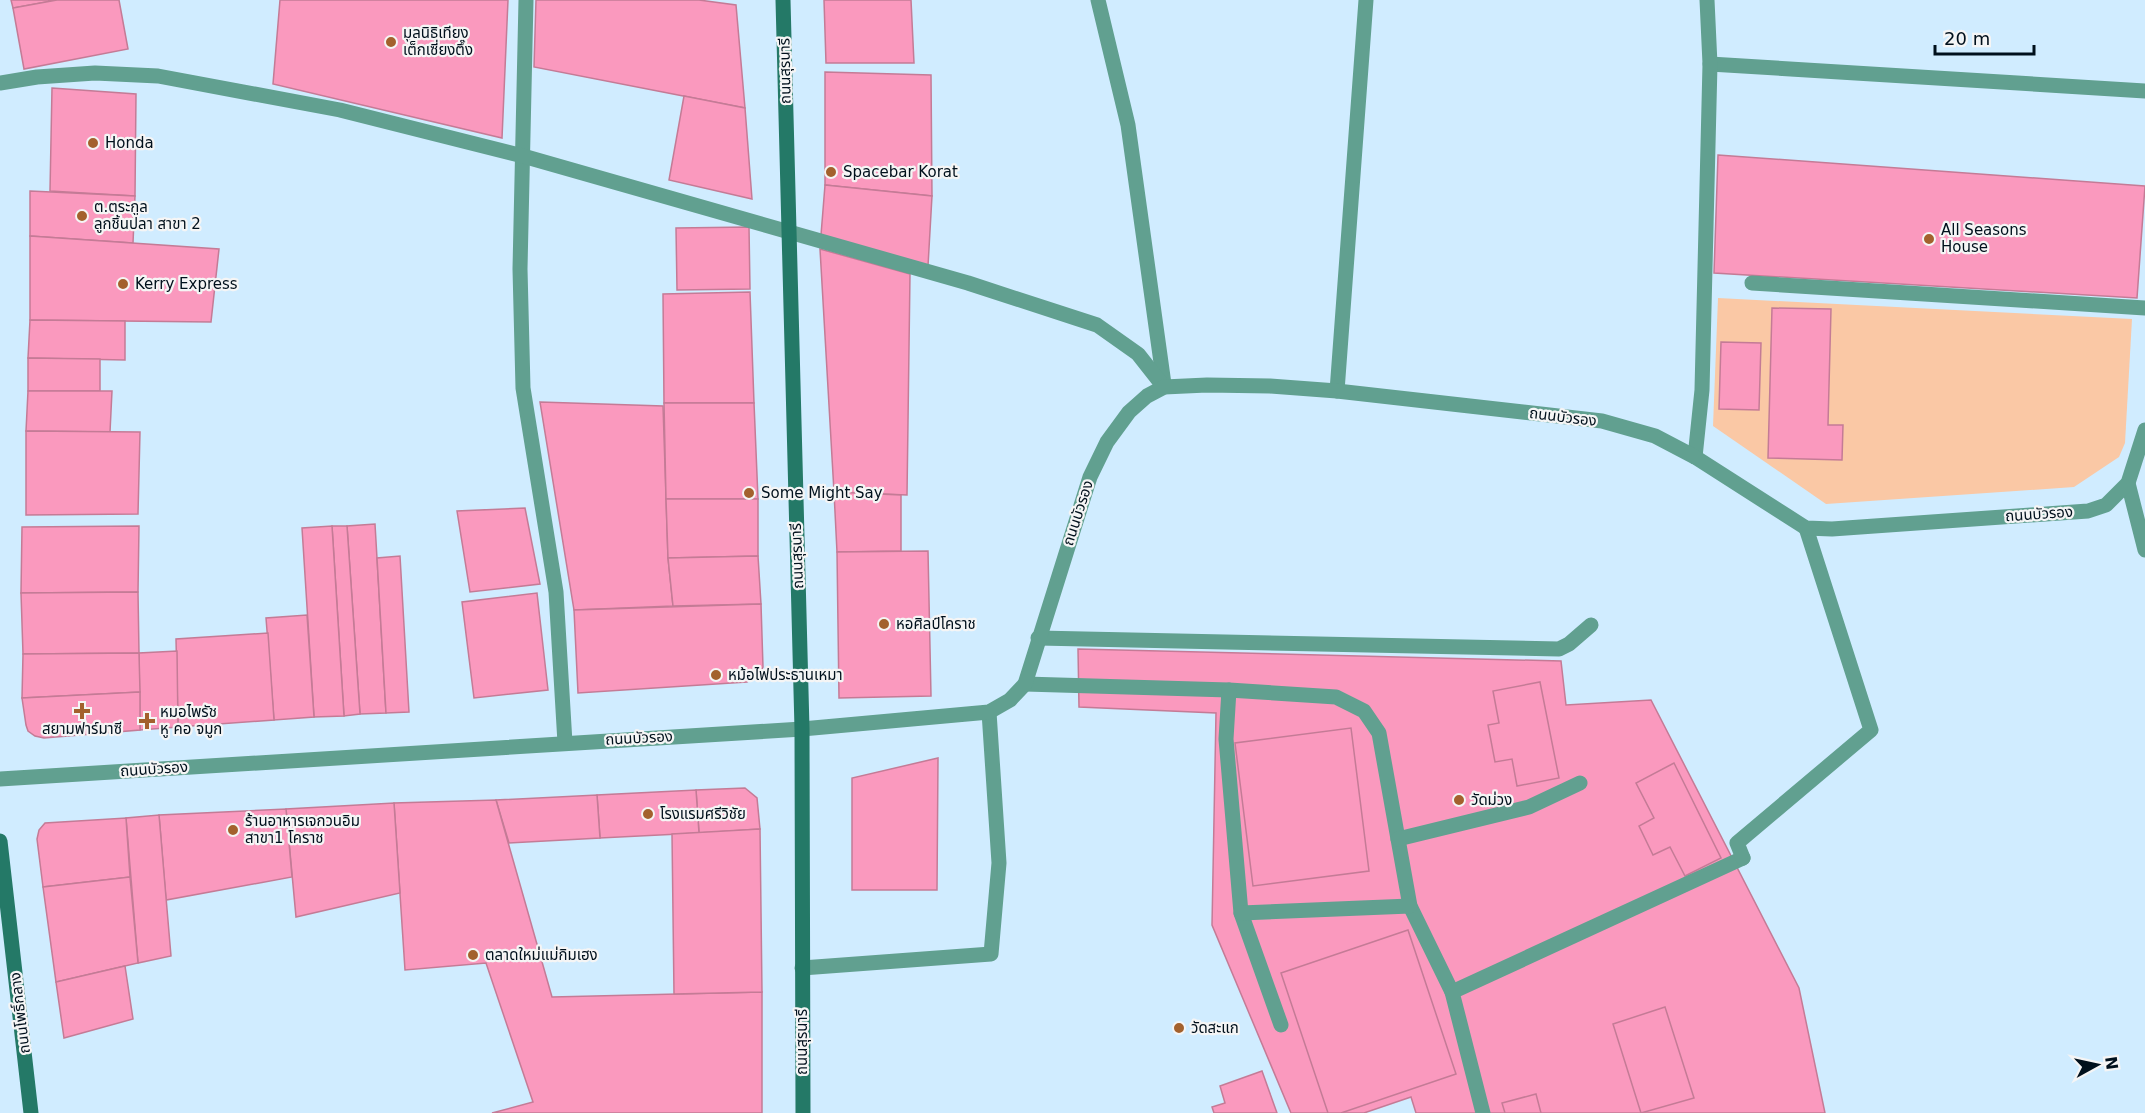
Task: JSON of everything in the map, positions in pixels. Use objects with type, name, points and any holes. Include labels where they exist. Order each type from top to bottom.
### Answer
[{"type":"main road","name":"ถนนสุรนารี","points":[[783,0],[802,729],[803,1113]]},
{"type":"main road","name":"ถนนโพธิ์กลาง","points":[[0,841],[31,1113]]},
{"type":"street","points":[[526,0],[520,269],[523,388],[556,592],[565,743]]},
{"type":"street","points":[[1098,0],[1128,125],[1164,387]]},
{"type":"street","points":[[1337,392],[1366,0]]},
{"type":"street","points":[[1695,457],[1702,390],[1710,64],[1707,0]]},
{"type":"street","points":[[1710,64],[2145,91]]},
{"type":"street","points":[[0,83],[38,77],[95,73],[158,76],[340,110],[523,156],[968,283],[1097,325],[1138,354],[1164,387]]},
{"type":"street","points":[[1752,283],[2145,308]]},
{"type":"street","name":"ถนนบัวรอง","points":[[0,779],[802,729],[989,712],[1010,700],[1025,684],[1090,477],[1107,442],[1129,412],[1147,396],[1164,387],[1270,386],[1602,421],[1654,436],[1695,457],[1806,528],[1832,529],[2088,511],[2106,505],[2128,483],[2145,430]]},
{"type":"street","points":[[2128,483],[2145,550]]},
{"type":"street","points":[[1452,992],[1743,858],[1737,843],[1871,730],[1806,528]]},
{"type":"street","points":[[1038,638],[1559,649],[1569,644],[1591,625]]},
{"type":"street","points":[[1025,684],[1229,690],[1336,697],[1364,711],[1379,733],[1410,906],[1452,992],[1483,1113]]},
{"type":"street","points":[[1229,690],[1226,739],[1241,913],[1281,1024]]},
{"type":"street","points":[[802,968],[991,954],[999,863],[989,712]]},
{"type":"street","points":[[1398,839],[1529,807],[1580,783]]},
{"type":"street","points":[[1241,913],[1410,906]]},
{"type":"shaded area","points":[[1718,298],[2132,319],[2125,443],[2119,457],[2074,487],[1826,504],[1713,426]]},
{"type":"building","points":[[11,0],[57,0],[13,8]]},
{"type":"building","points":[[57,0],[119,0],[128,49],[24,69],[13,8]]},
{"type":"building","name":"มูลนิธิเทียง เต็กเซี่ยงตึ๊ง","points":[[280,0],[508,0],[502,138],[273,84]]},
{"type":"building","points":[[536,0],[699,0],[736,5],[745,108],[534,67]]},
{"type":"building","points":[[824,0],[911,0],[914,63],[826,63]]},
{"type":"building","points":[[825,72],[931,75],[932,196],[825,185]]},
{"type":"building","name":"Honda","points":[[52,88],[136,94],[135,196],[50,191]]},
{"type":"building","points":[[684,96],[745,108],[752,199],[669,180]]},
{"type":"building","name":"All Seasons House","points":[[1718,155],[2145,186],[2137,298],[1714,273]]},
{"type":"building","points":[[825,185],[932,196],[928,266],[821,235]]},
{"type":"building","name":"ต.ตระกูล ลูกชิ้นปลา สาขา 2","points":[[30,191],[135,196],[133,243],[30,236]]},
{"type":"building","points":[[749,227],[750,289],[677,290],[676,228]]},
{"type":"building","name":"Kerry Express","points":[[30,236],[219,249],[211,322],[30,320]]},
{"type":"building","points":[[820,249],[910,274],[907,495],[834,492]]},
{"type":"building","points":[[750,292],[754,403],[664,403],[663,294]]},
{"type":"building","points":[[1772,308],[1831,309],[1828,425],[1843,425],[1842,460],[1768,458]]},
{"type":"building","points":[[30,320],[125,321],[125,360],[28,358]]},
{"type":"building","points":[[1721,342],[1761,343],[1759,410],[1719,409]]},
{"type":"building","points":[[28,358],[100,359],[100,391],[28,391]]},
{"type":"building","points":[[28,391],[112,391],[110,432],[26,431]]},
{"type":"building","points":[[540,402],[663,406],[668,558],[673,606],[574,610]]},
{"type":"building","points":[[664,403],[754,403],[758,499],[666,499]]},
{"type":"building","points":[[26,431],[140,432],[138,514],[26,515]]},
{"type":"building","points":[[834,492],[901,495],[901,551],[837,552]]},
{"type":"building","points":[[666,499],[758,499],[758,556],[668,558]]},
{"type":"building","points":[[525,508],[540,584],[470,592],[457,511]]},
{"type":"building","points":[[375,524],[386,713],[360,714],[347,526]]},
{"type":"building","points":[[139,526],[138,592],[21,593],[22,527]]},
{"type":"building","points":[[332,526],[347,526],[360,714],[344,716]]},
{"type":"building","points":[[332,526],[344,716],[314,717],[302,528]]},
{"type":"building","name":"หอศิลป์โคราช","points":[[928,551],[931,696],[839,698],[837,552]]},
{"type":"building","points":[[400,556],[409,712],[386,713],[377,558]]},
{"type":"building","points":[[758,556],[761,604],[673,606],[668,558]]},
{"type":"building","points":[[138,592],[139,653],[23,654],[21,593]]},
{"type":"building","points":[[537,593],[548,690],[474,698],[462,602]]},
{"type":"building","points":[[761,604],[763,667],[760,673],[747,682],[578,693],[574,610]]},
{"type":"building","points":[[307,615],[314,717],[274,720],[266,618]]},
{"type":"building","points":[[268,633],[274,720],[178,727],[176,639]]},
{"type":"building","name":"วัดม่วง","points":[[1078,649],[1561,661],[1566,705],[1651,700],[1799,988],[1825,1113],[1416,1113],[1411,1097],[1364,1113],[1291,1113],[1212,925],[1216,713],[1079,707]]},
{"type":"building","points":[[177,651],[178,727],[140,730],[139,653]]},
{"type":"building","points":[[139,653],[140,692],[22,698],[23,654]]},
{"type":"building","points":[[1540,682],[1559,778],[1517,786],[1512,759],[1495,762],[1488,725],[1499,723],[1493,691]]},
{"type":"building","name":"สยามฟาร์มาซี","points":[[140,692],[140,730],[44,738],[28,731],[26,725],[22,698]]},
{"type":"building","points":[[1351,728],[1369,871],[1253,886],[1235,743]]},
{"type":"building","points":[[938,758],[937,890],[852,890],[852,778]]},
{"type":"building","points":[[1674,763],[1721,858],[1685,876],[1670,847],[1653,855],[1639,826],[1654,818],[1636,783]]},
{"type":"building","points":[[745,788],[757,798],[760,829],[699,833],[696,790]]},
{"type":"building","name":"โรงแรมศรีวิชัย","points":[[696,790],[699,833],[600,838],[597,795]]},
{"type":"building","points":[[597,795],[600,838],[509,843],[496,800]]},
{"type":"building","name":"ตลาดใหม่แม่กิมเฮง","points":[[496,800],[552,997],[762,992],[762,1113],[492,1113],[533,1102],[486,963],[405,970],[394,803]]},
{"type":"building","points":[[394,803],[400,893],[296,917],[286,809]]},
{"type":"building","points":[[286,809],[292,877],[166,900],[159,815]]},
{"type":"building","points":[[159,815],[171,956],[138,963],[126,818]]},
{"type":"building","points":[[126,818],[130,877],[43,887],[37,839],[39,830],[45,823]]},
{"type":"building","points":[[760,829],[762,992],[674,994],[672,834]]},
{"type":"building","points":[[130,877],[138,963],[56,982],[43,887]]},
{"type":"building","points":[[1408,930],[1456,1074],[1341,1113],[1328,1113],[1281,973]]},
{"type":"building","points":[[125,966],[133,1019],[64,1038],[56,982]]},
{"type":"building","points":[[1665,1007],[1694,1098],[1641,1113],[1613,1024]]},
{"type":"building","points":[[1262,1071],[1277,1113],[1214,1113],[1212,1107],[1225,1103],[1220,1086]]},
{"type":"building","points":[[1536,1094],[1541,1113],[1505,1113],[1502,1103]]},
{"type":"place","name":"มูลนิธิเทียง เต็กเซี่ยงตึ๊ง","points":[[391,42]]},
{"type":"place","name":"Honda","points":[[93,143]]},
{"type":"place","name":"Spacebar Korat","points":[[831,172]]},
{"type":"place","name":"ต.ตระกูล ลูกชิ้นปลา สาขา 2","points":[[82,216]]},
{"type":"place","name":"All Seasons House","points":[[1929,239]]},
{"type":"place","name":"Kerry Express","points":[[123,284]]},
{"type":"place","name":"Some Might Say","points":[[749,493]]},
{"type":"place","name":"หอศิลป์โคราช","points":[[884,624]]},
{"type":"place","name":"หม้อไฟประธานเหมา","points":[[716,675]]},
{"type":"place","name":"สยามฟาร์มาซี","points":[[82,711]]},
{"type":"place","name":"หมอไพรัช หู คอ จมูก","points":[[147,721]]},
{"type":"place","name":"วัดม่วง","points":[[1459,800]]},
{"type":"place","name":"โรงแรมศรีวิชัย","points":[[648,814]]},
{"type":"place","name":"ร้านอาหารเจกวนอิม สาขา1 โคราช","points":[[233,830]]},
{"type":"place","name":"ตลาดใหม่แม่กิมเฮง","points":[[473,955]]},
{"type":"place","name":"วัดสะแก","points":[[1179,1028]]}]
